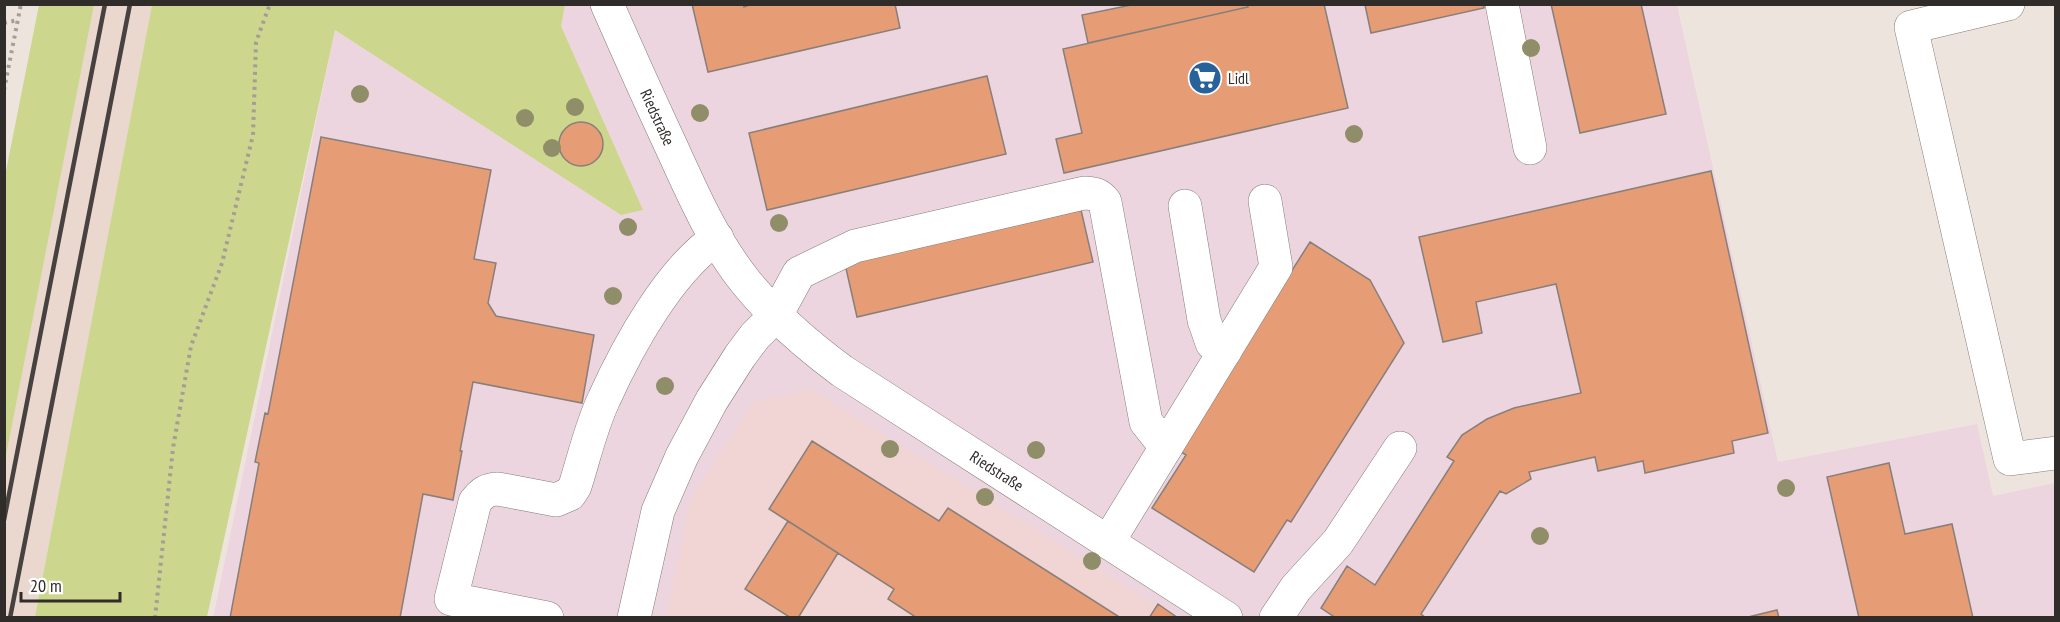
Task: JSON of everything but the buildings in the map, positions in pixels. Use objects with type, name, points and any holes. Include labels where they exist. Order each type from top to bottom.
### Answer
[{"type":"street","name":"Riedstraße","points":[[607,4],[693,194],[717,238],[745,280],[776,315],[842,371],[1226,618]]},
{"type":"street","points":[[1502,4],[1530,148]]},
{"type":"street","points":[[2008,4],[1908,16],[2010,459],[2055,453]]},
{"type":"street","points":[[634,618],[658,511],[682,456],[712,400],[755,336],[776,315],[799,273],[855,246],[1065,197],[1093,193],[1100,196],[1105,202],[1146,422],[1166,447]]},
{"type":"street","points":[[1108,542],[1276,267],[1265,201]]},
{"type":"street","points":[[1185,206],[1204,320],[1212,342],[1225,351]]},
{"type":"street","points":[[547,618],[445,608],[475,502],[489,489],[556,500],[570,494],[575,486],[603,400],[638,336],[663,296],[691,259],[717,238]]},
{"type":"street","points":[[1276,618],[1296,588],[1338,542],[1400,448]]},
{"type":"path","points":[[4,90],[21,4]]},
{"type":"path","points":[[154,618],[174,448],[191,346],[222,263],[253,135],[256,42],[270,4]]},
{"type":"path","points":[[4,22],[18,20]]},
{"type":"shaded area","points":[[94,5],[152,5],[35,617],[5,618],[5,461]]},
{"type":"shaded area","points":[[565,5],[1677,5],[1778,462],[1977,424],[1993,496],[2055,483],[2055,617],[213,618],[335,30],[621,215],[643,210],[561,26]]},
{"type":"shaded area","points":[[811,389],[1176,617],[666,618],[690,500],[755,401]]},
{"type":"green space","points":[[39,5],[94,5],[5,461],[5,176]]},
{"type":"green space","points":[[152,5],[565,5],[561,26],[643,210],[621,215],[335,30],[207,617],[35,617]]},
{"type":"railway","points":[[4,520],[105,4]]},
{"type":"railway","points":[[10,618],[130,4]]},
{"type":"place","name":"Lidl","points":[[1205,78]]}]
